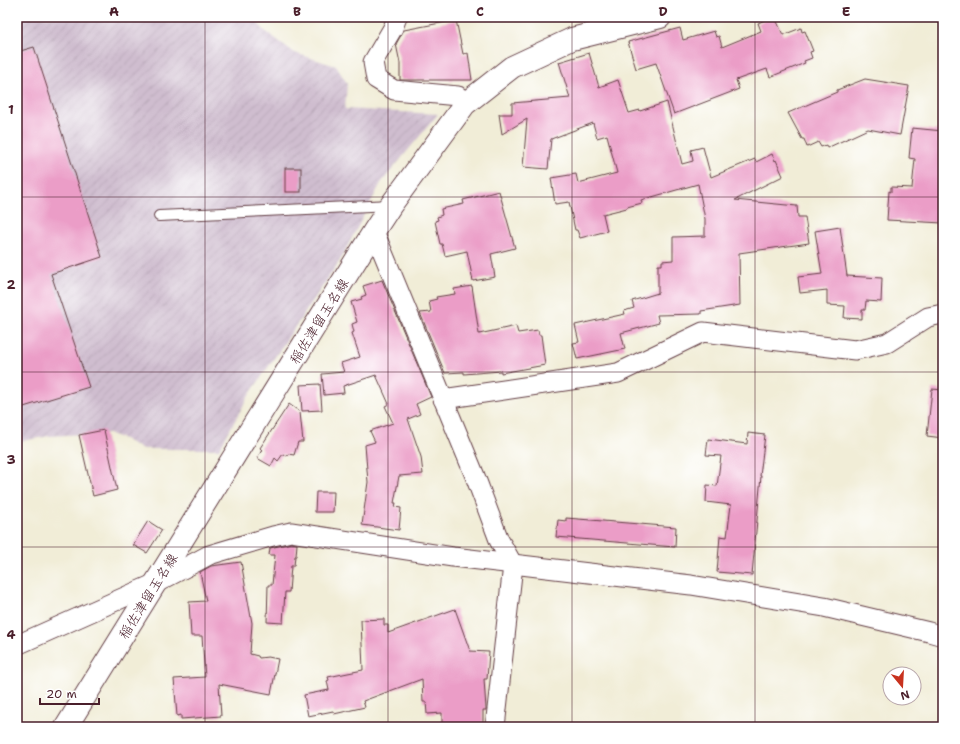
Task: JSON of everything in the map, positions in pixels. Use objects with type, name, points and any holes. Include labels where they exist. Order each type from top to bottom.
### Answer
[{"type":"main road","name":"稲佐津留玉名線","points":[[66,727],[374,231],[391,205],[465,104],[512,67],[572,39],[660,17]]},
{"type":"street","points":[[397,17],[393,28],[372,62],[376,80],[394,90],[458,96],[465,104]]},
{"type":"street","points":[[374,231],[499,540],[513,565],[495,727]]},
{"type":"street","points":[[443,399],[618,373],[703,332],[855,350],[887,343],[928,317],[943,314]]},
{"type":"street","points":[[17,645],[156,583],[209,555],[291,532],[513,565],[706,587],[824,607],[943,636]]},
{"type":"lane","points":[[159,216],[391,205]]},
{"type":"shaded area","points":[[17,17],[251,17],[265,31],[295,53],[336,66],[347,83],[345,109],[438,114],[381,183],[339,262],[248,397],[219,449],[143,449],[124,439],[102,433],[49,436],[17,442]]},
{"type":"building","points":[[775,17],[783,35],[801,28],[802,32],[805,31],[813,51],[810,52],[812,58],[804,61],[805,63],[770,77],[767,69],[736,80],[739,89],[674,114],[656,63],[636,69],[628,42],[680,28],[683,40],[714,31],[716,37],[719,36],[722,47],[761,31],[758,23]]},
{"type":"building","points":[[456,20],[463,54],[468,53],[472,80],[400,80],[400,63],[396,44],[404,30]]},
{"type":"building","points":[[34,47],[102,257],[51,274],[89,387],[17,409],[17,52]]},
{"type":"building","points":[[589,53],[599,87],[618,80],[629,113],[667,102],[682,164],[693,161],[691,150],[703,147],[711,177],[755,159],[756,162],[772,154],[783,176],[735,200],[797,206],[798,217],[805,217],[809,243],[739,253],[740,305],[701,311],[701,314],[657,315],[659,323],[621,333],[625,349],[577,359],[573,343],[579,342],[575,325],[625,314],[624,311],[634,308],[632,301],[658,293],[658,265],[662,265],[662,261],[673,260],[673,237],[705,236],[705,219],[698,184],[641,200],[642,203],[603,214],[607,231],[580,238],[577,230],[575,230],[569,202],[555,204],[551,178],[576,174],[578,183],[617,173],[607,135],[597,138],[593,123],[551,139],[548,169],[523,167],[527,119],[502,134],[499,114],[512,114],[512,103],[570,98],[559,62]]},
{"type":"building","points":[[865,79],[909,86],[900,135],[868,129],[827,148],[826,145],[821,147],[818,142],[807,147],[804,139],[802,139],[788,113],[837,92],[837,90]]},
{"type":"building","points":[[912,128],[943,131],[943,223],[887,220],[889,191],[891,192],[891,187],[912,188],[915,159],[909,158]]},
{"type":"building","points":[[285,168],[301,168],[301,192],[285,192]]},
{"type":"building","points":[[499,191],[515,248],[491,254],[495,277],[473,281],[467,251],[445,256],[442,244],[440,244],[435,221],[438,220],[437,217],[442,215],[441,209],[464,204],[463,200]]},
{"type":"building","points":[[840,227],[847,276],[882,278],[881,302],[866,301],[865,310],[862,310],[862,319],[844,318],[845,306],[827,305],[827,290],[800,293],[798,277],[822,274],[815,231]]},
{"type":"building","points":[[382,280],[431,397],[416,404],[420,414],[408,419],[421,457],[423,474],[399,476],[394,503],[396,503],[395,507],[401,508],[399,530],[362,525],[368,482],[365,445],[375,442],[370,431],[393,423],[385,406],[389,404],[376,375],[343,386],[344,393],[324,395],[322,374],[344,372],[341,363],[360,357],[352,333],[354,332],[352,324],[357,322],[351,302],[362,299],[361,297],[366,295],[363,286]]},
{"type":"building","points":[[472,286],[479,334],[516,326],[518,333],[538,330],[539,335],[541,335],[545,365],[501,373],[501,371],[464,374],[464,372],[445,373],[420,313],[431,312],[429,301],[437,299],[436,297],[455,294],[454,289]]},
{"type":"building","points":[[320,384],[322,410],[302,411],[300,385]]},
{"type":"building","points":[[932,389],[943,390],[943,438],[927,436]]},
{"type":"building","points":[[289,404],[300,412],[303,442],[298,442],[294,455],[288,454],[287,456],[283,454],[278,461],[275,458],[271,466],[257,458],[262,450],[260,448]]},
{"type":"building","points":[[104,430],[117,490],[93,496],[79,435]]},
{"type":"building","points":[[748,433],[765,435],[752,575],[717,572],[720,536],[727,537],[731,505],[706,502],[707,485],[717,486],[721,456],[706,455],[708,439],[747,444]]},
{"type":"building","points":[[316,492],[334,492],[333,512],[315,512]]},
{"type":"building","points":[[566,518],[676,527],[675,547],[556,537],[558,520],[566,521]]},
{"type":"building","points":[[148,521],[162,530],[147,553],[133,545]]},
{"type":"building","points":[[291,543],[297,544],[296,556],[294,566],[291,566],[289,592],[285,592],[283,623],[267,622],[268,585],[272,585],[275,555],[269,555],[270,548]]},
{"type":"building","points":[[241,562],[252,623],[250,654],[258,656],[259,658],[268,657],[278,659],[271,694],[219,684],[221,716],[181,719],[181,715],[177,716],[174,679],[205,677],[202,636],[191,636],[189,602],[206,601],[200,572],[211,566]]},
{"type":"building","points":[[455,609],[470,651],[489,652],[487,679],[484,679],[486,710],[483,710],[483,727],[442,727],[442,713],[427,714],[426,702],[423,702],[422,679],[363,701],[365,707],[334,714],[333,711],[308,716],[304,695],[329,690],[327,681],[329,680],[328,677],[363,670],[361,620],[384,619],[384,625],[388,625],[388,633]]}]
